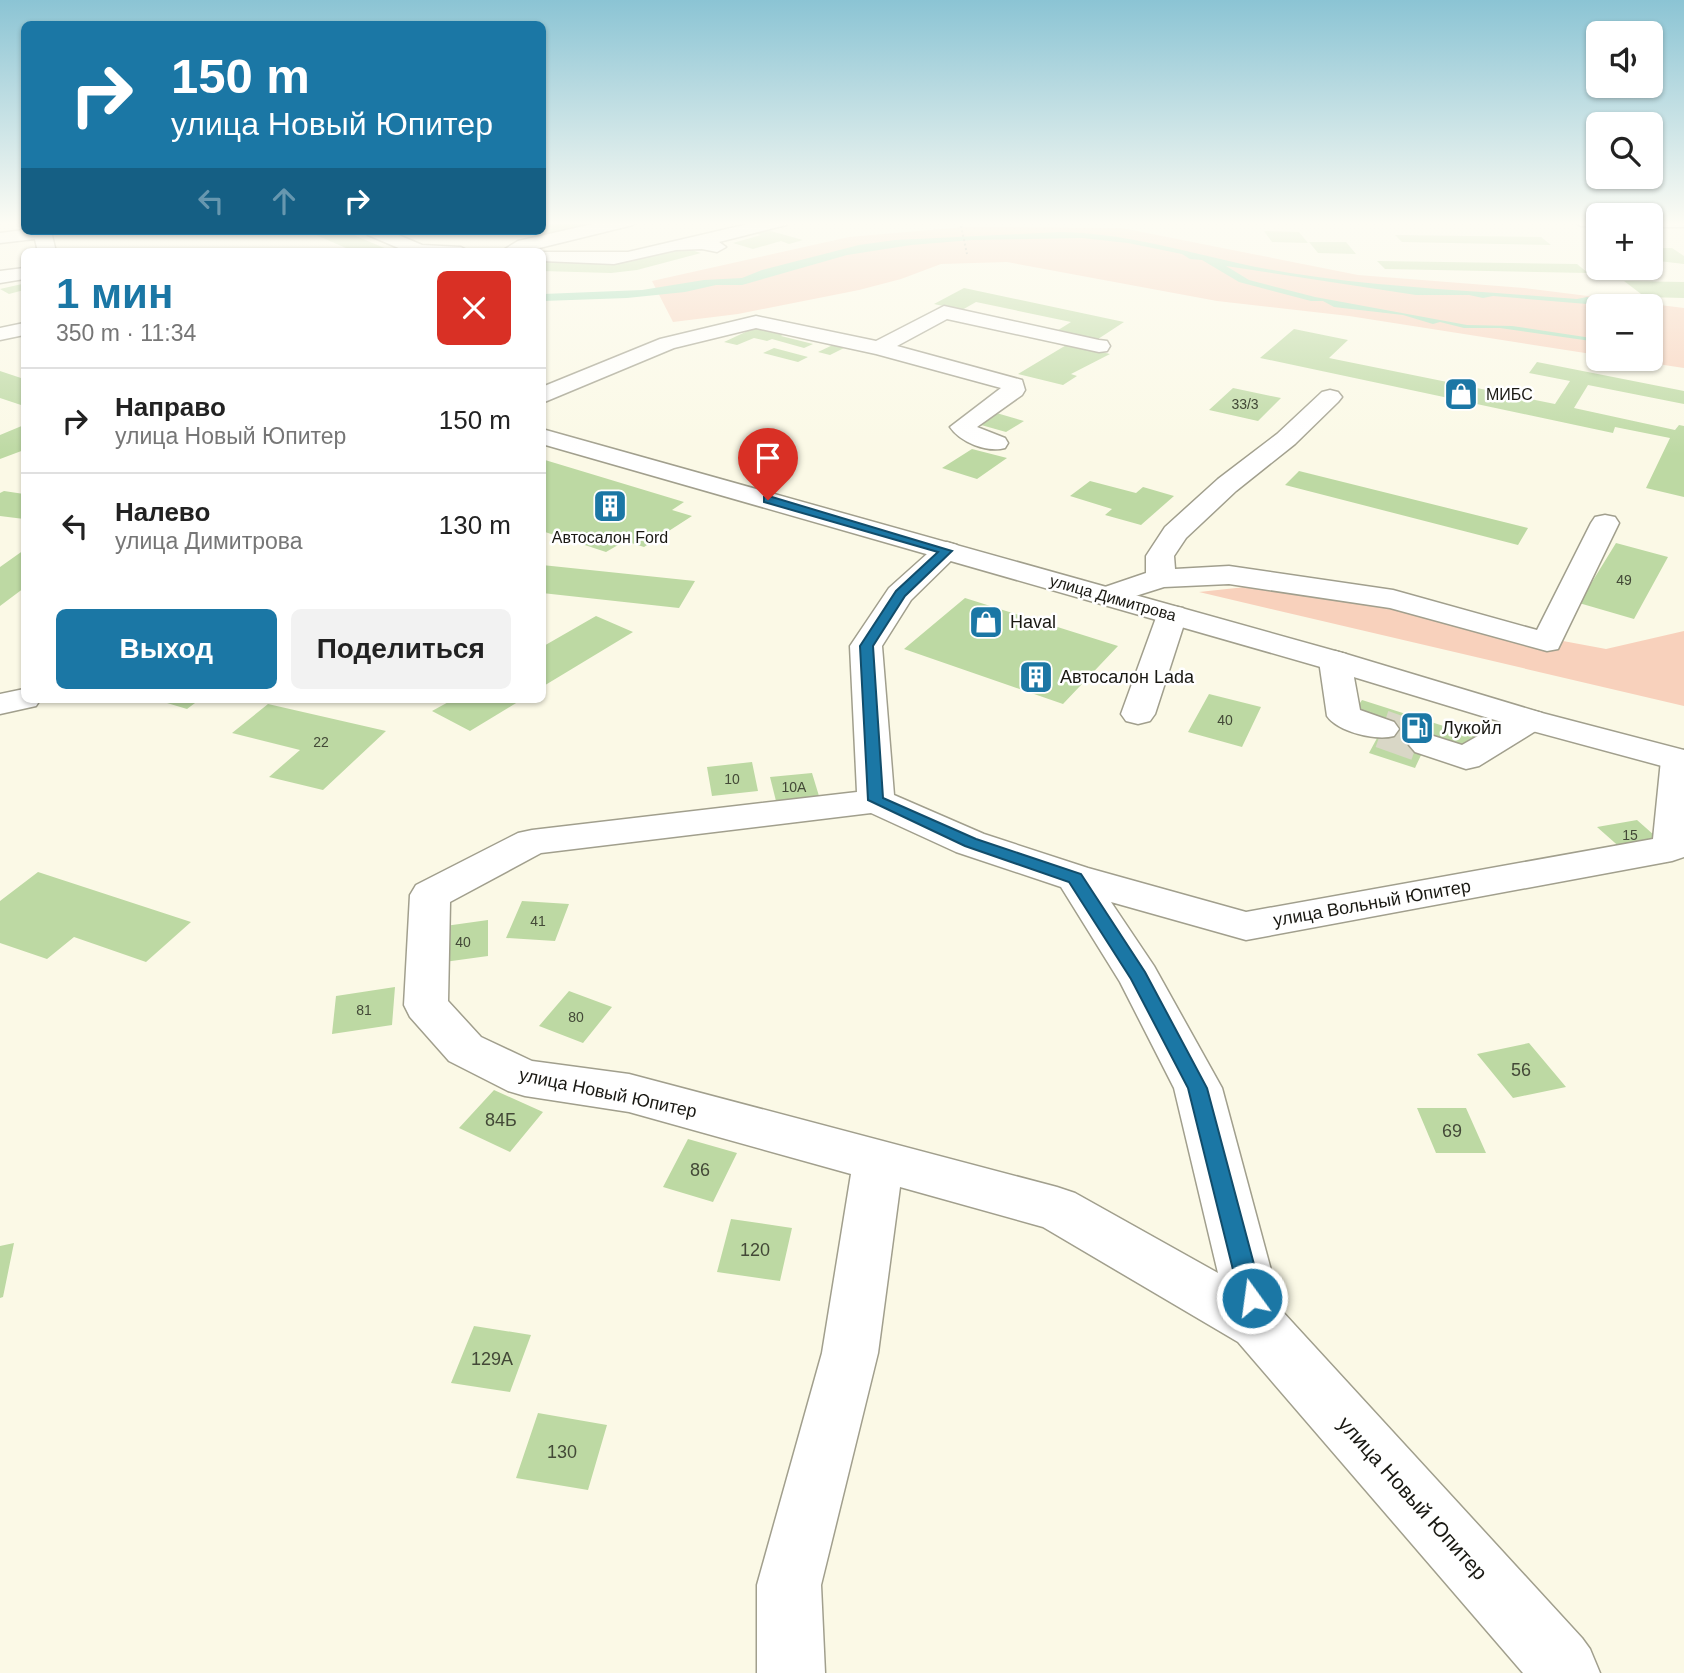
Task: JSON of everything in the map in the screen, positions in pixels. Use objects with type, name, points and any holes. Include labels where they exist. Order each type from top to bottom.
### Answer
[{"type":"street","points":[[879,348],[944,312],[1098,346]]},
{"type":"street","points":[[546,394],[667,343],[756,322],[879,348],[1014,385],[1014,390],[962,427],[969,433],[996,443]]},
{"type":"street","points":[[0,334],[21,330]]},
{"type":"street","points":[[1161,578],[1160,556],[1175,533],[1227,485],[1286,439],[1330,397]]},
{"type":"street","name":"улица Димитрова","points":[[546,437],[1681,761]]},
{"type":"street","points":[[1107,596],[1161,578],[1229,575],[1393,599],[1547,642],[1605,523]]},
{"type":"street","points":[[947,551],[900,594],[866,646],[876,800],[970,843],[1075,878]]},
{"type":"street","points":[[1138,714],[1172,615]]},
{"type":"street","points":[[1335,661],[1344,716],[1382,729]]},
{"type":"street","points":[[1427,745],[1466,758],[1530,720]]},
{"type":"street","name":"улица Вольный Юпитер","points":[[1075,878],[1246,926],[1678,854],[1681,761]]},
{"type":"street","name":"улица Новый Юпитер","points":[[876,800],[532,842],[430,895],[426,1005],[465,1049],[525,1078],[629,1093],[1057,1209],[1258,1324],[1566,1673]]},
{"type":"street","name":"улица Новый Юпитер","points":[[1075,878],[1139,977],[1198,1088],[1258,1324]]},
{"type":"street","points":[[791,1673],[789,1585],[850,1353],[878,1161]]},
{"type":"shaded area","points":[[546,299],[597,299],[546,301]]},
{"type":"shaded area","points":[[661,299],[813,299],[738,314],[673,322]]},
{"type":"shaded area","points":[[1207,299],[1586,299],[1586,353],[1349,316]]},
{"type":"shaded area","points":[[1304,299],[1326,299],[1467,325],[1512,326],[1586,337],[1586,340],[1500,328],[1464,328],[1440,322],[1433,324],[1403,315],[1334,307],[1323,301]]},
{"type":"shaded area","points":[[1529,299],[1586,299],[1586,304]]},
{"type":"shaded area","points":[[1663,305],[1684,308],[1684,368],[1663,365]]},
{"type":"shaded area","points":[[1264,585],[1606,649],[1684,631],[1684,706],[1199,592]]},
{"type":"building","points":[[943,299],[1016,299],[1124,322],[1095,341],[1055,332],[1071,322],[976,302],[962,310],[934,304]]},
{"type":"building","points":[[754,328],[765,328],[785,334],[781,336],[813,344],[804,348],[772,339],[767,341],[754,338],[737,345],[724,342]]},
{"type":"building","points":[[1294,329],[1348,340],[1329,358],[1555,404],[1570,381],[1529,373],[1537,362],[1684,391],[1684,404],[1588,385],[1574,408],[1675,430],[1679,425],[1684,426],[1684,497],[1646,488],[1670,438],[1615,427],[1613,433],[1260,358]]},
{"type":"building","points":[[837,343],[848,346],[830,355],[818,352]]},
{"type":"building","points":[[1068,344],[1110,354],[1071,374],[1077,376],[1063,385],[1018,374]]},
{"type":"building","points":[[774,348],[808,357],[798,362],[763,353]]},
{"type":"building","points":[[0,371],[21,378],[21,405],[0,398]]},
{"type":"building","points":[[1233,388],[1281,398],[1258,421],[1209,410]]},
{"type":"building","points":[[993,412],[1024,421],[1006,432],[974,423]]},
{"type":"building","points":[[21,426],[21,451],[0,459],[0,435]]},
{"type":"building","points":[[972,449],[1007,458],[977,479],[942,468]]},
{"type":"building","name":"Автосалон Ford","points":[[546,460],[684,502],[672,510],[692,516],[644,547],[625,541],[606,552],[546,532]]},
{"type":"building","points":[[1299,471],[1528,528],[1518,545],[1285,485]]},
{"type":"building","points":[[1090,481],[1136,493],[1143,487],[1174,496],[1141,525],[1105,515],[1112,509],[1070,496]]},
{"type":"building","points":[[4,491],[21,494],[21,519],[0,516],[0,493]]},
{"type":"building","points":[[1616,543],[1668,557],[1634,619],[1579,603]]},
{"type":"building","points":[[21,552],[21,590],[0,606],[0,567]]},
{"type":"building","points":[[546,565],[695,581],[679,608],[546,593]]},
{"type":"building","name":"Автосалон Lada","points":[[965,598],[1118,646],[1063,704],[904,649]]},
{"type":"building","points":[[596,616],[633,632],[546,685],[546,645]]},
{"type":"building","points":[[1209,694],[1261,707],[1242,747],[1188,732]]},
{"type":"building","points":[[1362,700],[1475,736],[1466,753],[1422,753],[1415,768],[1369,753],[1383,727],[1351,716]]},
{"type":"building","points":[[167,703],[195,703],[187,709]]},
{"type":"building","points":[[447,703],[516,703],[470,731],[432,711]]},
{"type":"building","points":[[268,704],[386,731],[323,790],[269,777],[300,750],[232,733]]},
{"type":"building","points":[[752,762],[758,791],[712,796],[707,767]]},
{"type":"building","points":[[812,773],[819,796],[776,801],[770,777]]},
{"type":"building","points":[[1637,820],[1663,843],[1623,850],[1597,827]]},
{"type":"building","points":[[38,872],[191,922],[146,962],[74,937],[47,959],[0,943],[0,901]]},
{"type":"building","points":[[522,901],[569,904],[555,941],[506,938]]},
{"type":"building","points":[[488,920],[488,956],[437,963],[438,927]]},
{"type":"building","points":[[395,987],[392,1025],[332,1034],[336,996]]},
{"type":"building","points":[[569,991],[612,1007],[583,1043],[539,1026]]},
{"type":"building","points":[[1529,1043],[1566,1087],[1513,1098],[1477,1054]]},
{"type":"building","points":[[494,1090],[543,1112],[510,1152],[459,1128]]},
{"type":"building","points":[[1417,1108],[1466,1108],[1486,1153],[1436,1153]]},
{"type":"building","points":[[688,1139],[737,1153],[713,1202],[663,1187]]},
{"type":"building","points":[[731,1219],[792,1228],[780,1281],[717,1272]]},
{"type":"building","points":[[14,1243],[3,1297],[0,1298],[0,1246]]},
{"type":"building","points":[[474,1326],[531,1335],[510,1392],[451,1383]]},
{"type":"building","points":[[538,1413],[607,1425],[588,1490],[516,1478]]},
{"type":"tunnel","points":[[1382,729],[1427,745]]},
{"type":"place","name":"МИБС","points":[[1461,394]]},
{"type":"place","name":"Автосалон Ford","points":[[610,506]]},
{"type":"place","name":"Haval","points":[[986,622]]},
{"type":"place","name":"Автосалон Lada","points":[[1036,677]]},
{"type":"place","name":"Лукойл","points":[[1417,728]]},
{"type":"route","points":[[768,500],[947,551],[900,594],[866,646],[876,800],[970,843],[1075,878],[1139,977],[1198,1088],[1252,1298]]}]
